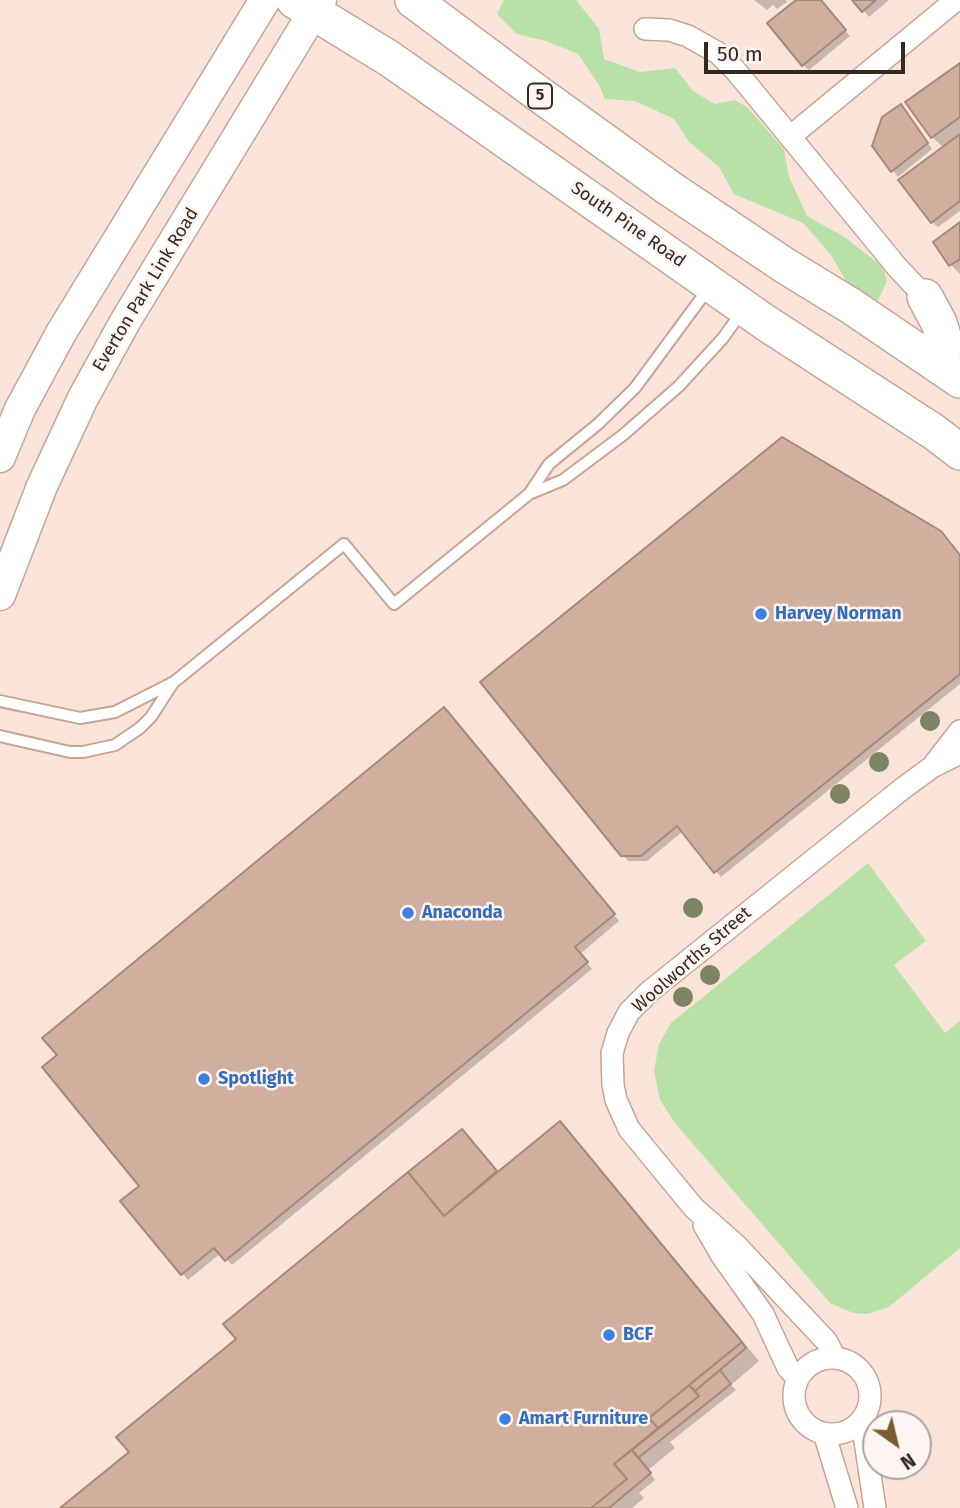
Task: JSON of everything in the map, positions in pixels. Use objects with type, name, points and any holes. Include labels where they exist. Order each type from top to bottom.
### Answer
[{"type":"highway","name":"5","points":[[413,0],[669,188],[951,374]]},
{"type":"highway","name":"South Pine Road","points":[[309,4],[755,316],[934,432],[960,452]]},
{"type":"highway","points":[[755,316],[769,292],[772,281],[785,265]]},
{"type":"highway","points":[[925,297],[939,323],[951,374]]},
{"type":"main road","points":[[0,457],[20,409],[68,322],[265,0]]},
{"type":"main road","name":"Everton Park Link Road","points":[[0,595],[42,486],[83,398],[309,4]]},
{"type":"street","points":[[791,136],[956,0]]},
{"type":"street","points":[[645,29],[669,30],[696,40],[718,53],[925,297]]},
{"type":"street","name":"Woolworths Street","points":[[932,767],[960,730]]},
{"type":"street","name":"Woolworths Street","points":[[835,1358],[827,1342],[736,1245],[694,1208],[629,1129],[616,1100],[612,1053],[618,1033],[629,1012],[649,992],[750,909],[932,767],[960,753]]},
{"type":"street","name":"Woolworths Street","points":[[694,1208],[722,1256],[764,1314],[788,1368],[797,1379]]},
{"type":"street","points":[[862,1421],[845,1432],[824,1433],[806,1425],[795,1405],[797,1379],[813,1362],[835,1358],[849,1361],[865,1376],[871,1399],[866,1410]]},
{"type":"street","points":[[824,1433],[847,1508]]},
{"type":"street","points":[[871,1480],[875,1508]]},
{"type":"lane","points":[[529,494],[549,464],[598,424],[635,388],[711,284]]},
{"type":"lane","points":[[0,701],[80,718],[115,712],[174,682],[344,544],[394,604],[529,494],[563,480],[634,426],[679,386],[723,338],[755,316]]},
{"type":"lane","points":[[0,736],[70,752],[115,745],[151,717],[174,682]]},
{"type":"green space","points":[[504,0],[576,0],[599,29],[604,59],[640,72],[675,68],[693,91],[715,104],[735,100],[747,107],[784,149],[789,177],[807,216],[843,236],[883,267],[887,281],[875,307],[849,286],[831,255],[803,223],[734,194],[719,167],[689,142],[674,119],[635,101],[605,99],[578,54],[546,41],[517,34],[497,14]]},
{"type":"green space","points":[[868,863],[926,941],[894,965],[945,1033],[960,1021],[960,1248],[889,1307],[867,1314],[853,1313],[830,1303],[675,1123],[660,1100],[654,1071],[659,1044],[671,1023]]},
{"type":"building","points":[[796,0],[821,0],[846,30],[802,66],[767,23]]},
{"type":"building","points":[[852,0],[876,0],[862,12]]},
{"type":"building","points":[[960,63],[960,117],[931,138],[905,102]]},
{"type":"building","points":[[901,104],[928,143],[891,172],[872,146],[882,117]]},
{"type":"building","points":[[960,134],[960,201],[931,223],[898,180]]},
{"type":"building","points":[[960,222],[960,259],[949,266],[933,242]]},
{"type":"building","name":"Harvey Norman","points":[[782,437],[941,531],[960,555],[960,674],[714,873],[677,826],[641,856],[621,856],[480,682]]},
{"type":"building","points":[[444,707],[615,914],[575,947],[588,962],[225,1261],[214,1248],[181,1275],[120,1201],[139,1186],[42,1067],[57,1055],[42,1038]]},
{"type":"building","points":[[560,1121],[742,1342],[649,1418],[658,1428],[614,1464],[627,1479],[591,1508],[60,1508],[129,1452],[116,1437],[236,1339],[223,1324],[408,1172],[444,1216]]},
{"type":"building","points":[[462,1129],[497,1171],[444,1216],[408,1172]]},
{"type":"building","points":[[742,1342],[746,1348],[695,1391],[689,1385]]},
{"type":"building","points":[[720,1370],[731,1384],[638,1458],[632,1450],[699,1396],[695,1391]]},
{"type":"building","points":[[689,1385],[699,1396],[658,1428],[649,1418]]},
{"type":"building","points":[[632,1450],[651,1473],[609,1508],[591,1508],[627,1479],[614,1464]]},
{"type":"place","name":"Harvey Norman","points":[[761,614]]},
{"type":"place","name":"Anaconda","points":[[408,913]]},
{"type":"place","name":"Spotlight","points":[[204,1079]]},
{"type":"place","name":"BCF","points":[[609,1335]]},
{"type":"place","name":"Amart Furniture","points":[[505,1419]]}]
